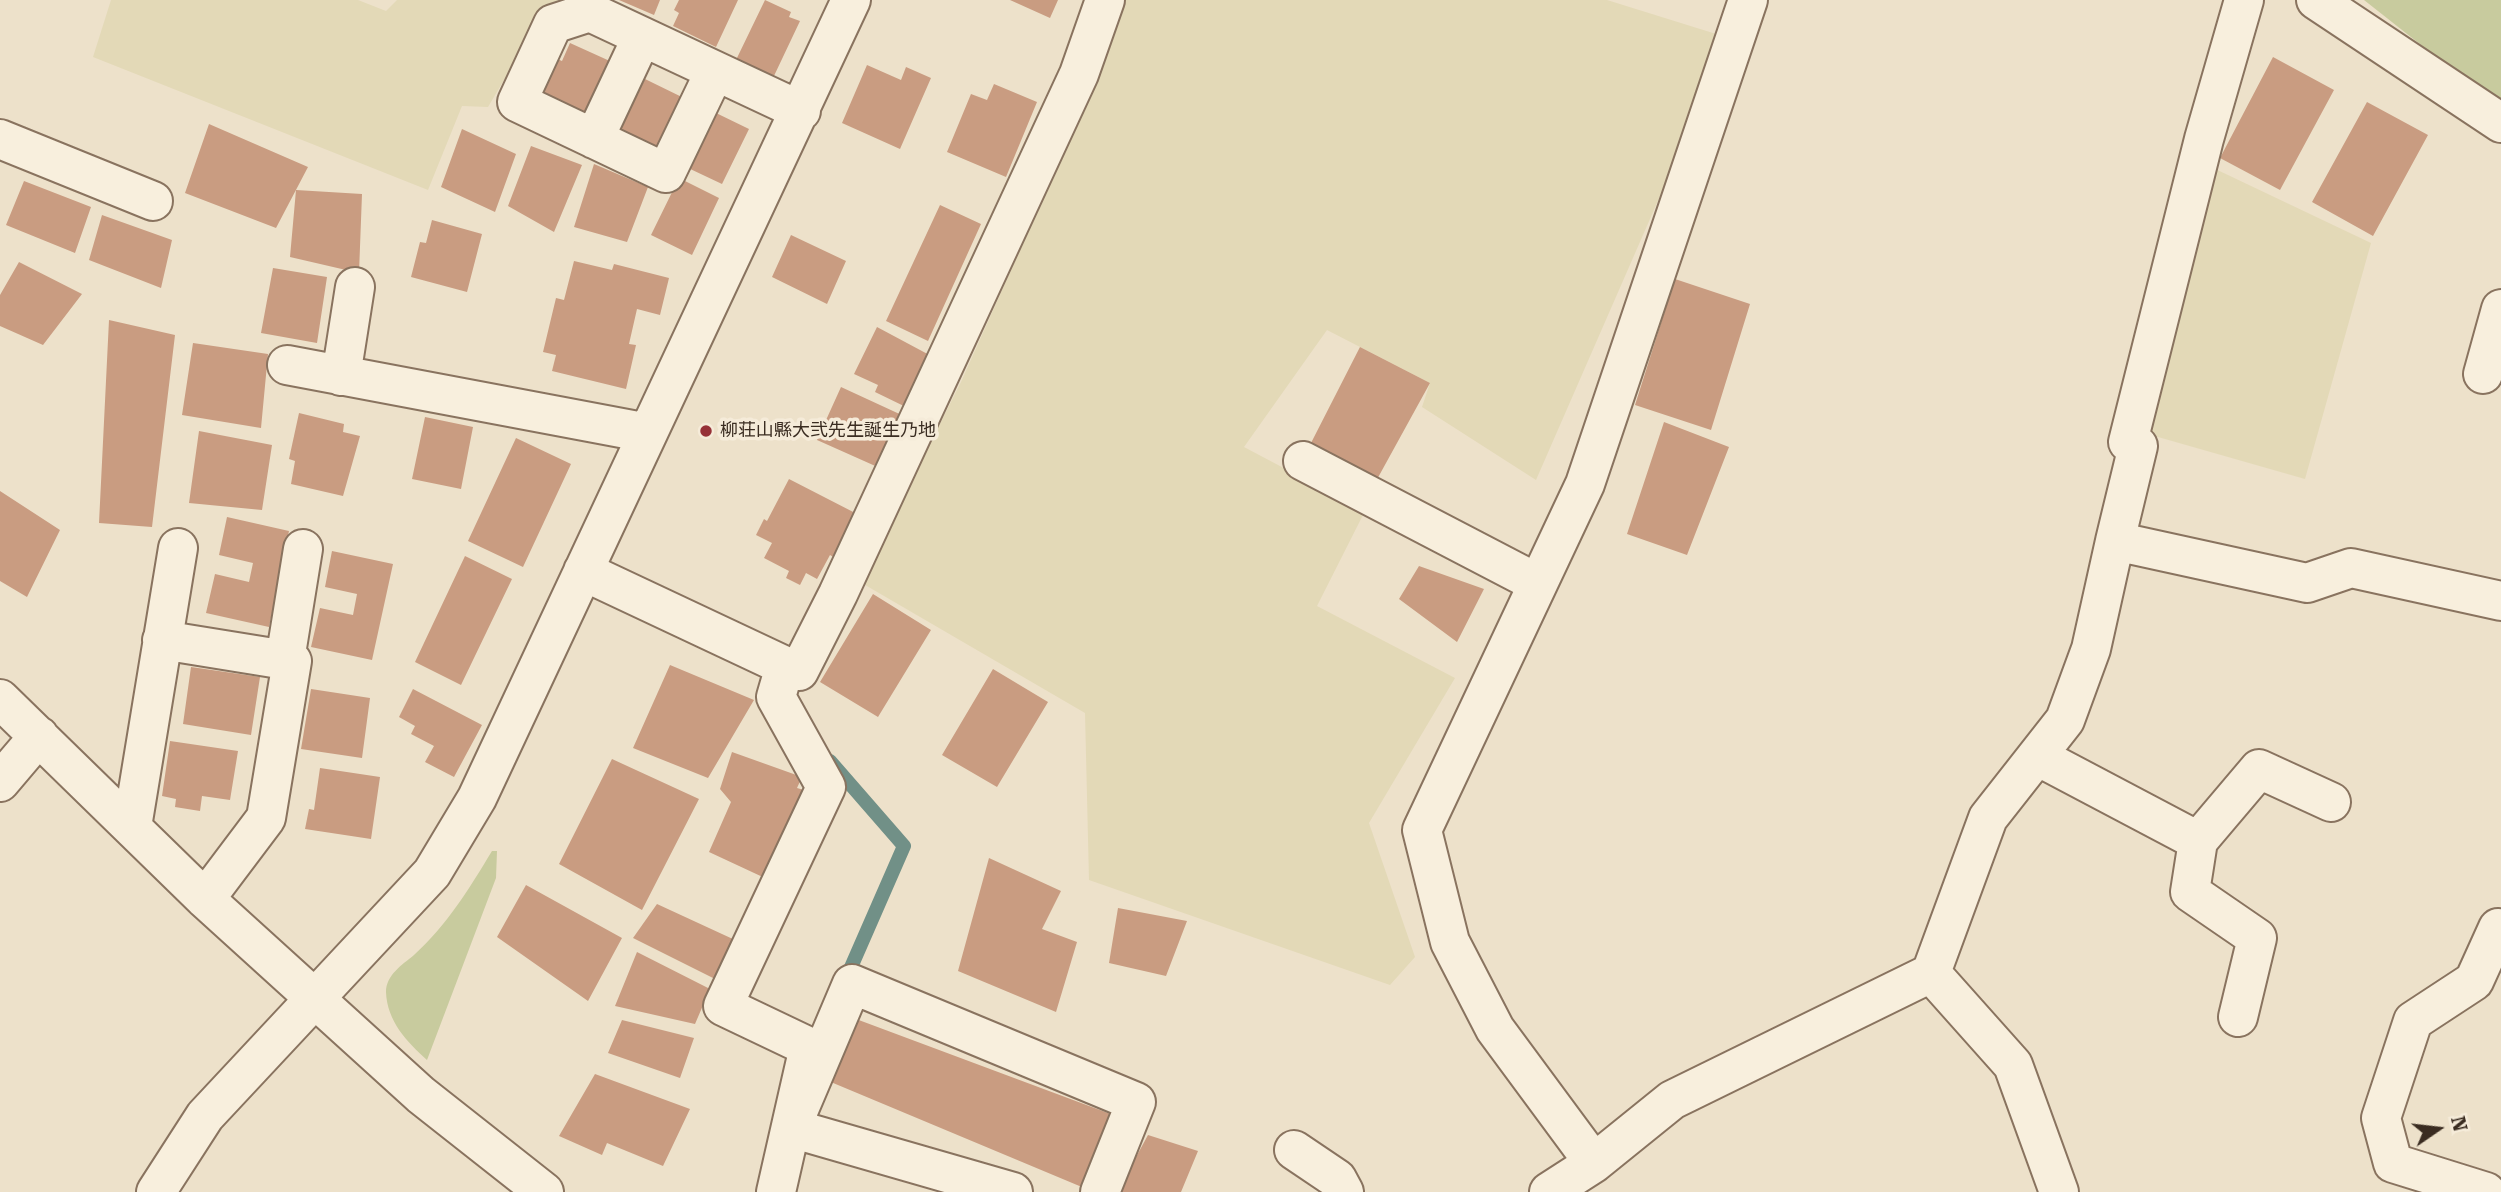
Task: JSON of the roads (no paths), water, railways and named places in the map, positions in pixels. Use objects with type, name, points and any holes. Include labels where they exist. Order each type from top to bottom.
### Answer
[{"type":"street","points":[[156,1192],[205,1116],[432,873],[453,843],[477,798],[801,111],[850,0]]},
{"type":"street","points":[[583,571],[799,671],[838,594],[1079,74],[1105,0]]},
{"type":"street","points":[[1594,1163],[1495,1029],[1450,942],[1422,830],[1585,484],[1748,0]]},
{"type":"street","points":[[1549,1192],[1594,1163],[1672,1100],[1931,973],[1989,818],[2065,720],[2091,649],[2138,446],[2128,442],[2204,139],[2244,0]]},
{"type":"street","points":[[2330,4],[2501,123]]},
{"type":"street","points":[[715,71],[666,173],[517,102],[553,24],[590,12],[801,111]]},
{"type":"street","points":[[594,139],[642,37]]},
{"type":"street","points":[[0,139],[153,201]]},
{"type":"street","points":[[341,376],[355,288]]},
{"type":"street","points":[[2483,374],[2501,309]]},
{"type":"street","points":[[287,365],[648,433]]},
{"type":"street","points":[[1303,461],[1537,583]]},
{"type":"street","points":[[2115,541],[2307,583],[2351,568],[2501,601]]},
{"type":"street","points":[[132,827],[178,548]]},
{"type":"street","points":[[285,660],[303,549]]},
{"type":"street","points":[[162,640],[292,661],[266,818],[205,899]]},
{"type":"street","points":[[776,1192],[809,1047],[723,1006],[826,787],[776,697],[785,666]]},
{"type":"street","points":[[0,699],[205,899],[421,1095],[544,1192]]},
{"type":"street","points":[[0,782],[39,736]]},
{"type":"street","points":[[2037,756],[2198,841]]},
{"type":"street","points":[[2238,1017],[2257,938],[2190,892],[2198,841],[2259,769],[2331,802]]},
{"type":"street","points":[[2486,1192],[2393,1163],[2381,1118],[2413,1021],[2474,981],[2498,928]]},
{"type":"street","points":[[1931,973],[2013,1065],[2059,1192]]},
{"type":"street","points":[[791,1128],[852,984],[1136,1102],[1100,1192]]},
{"type":"street","points":[[791,1128],[1013,1192]]},
{"type":"street","points":[[1294,1150],[1337,1179],[1345,1192]]},
{"type":"waterway","points":[[830,761],[904,846],[845,981]]},
{"type":"place","name":"柳荘山縣大弐先生誕生乃地","points":[[706,431]]}]
